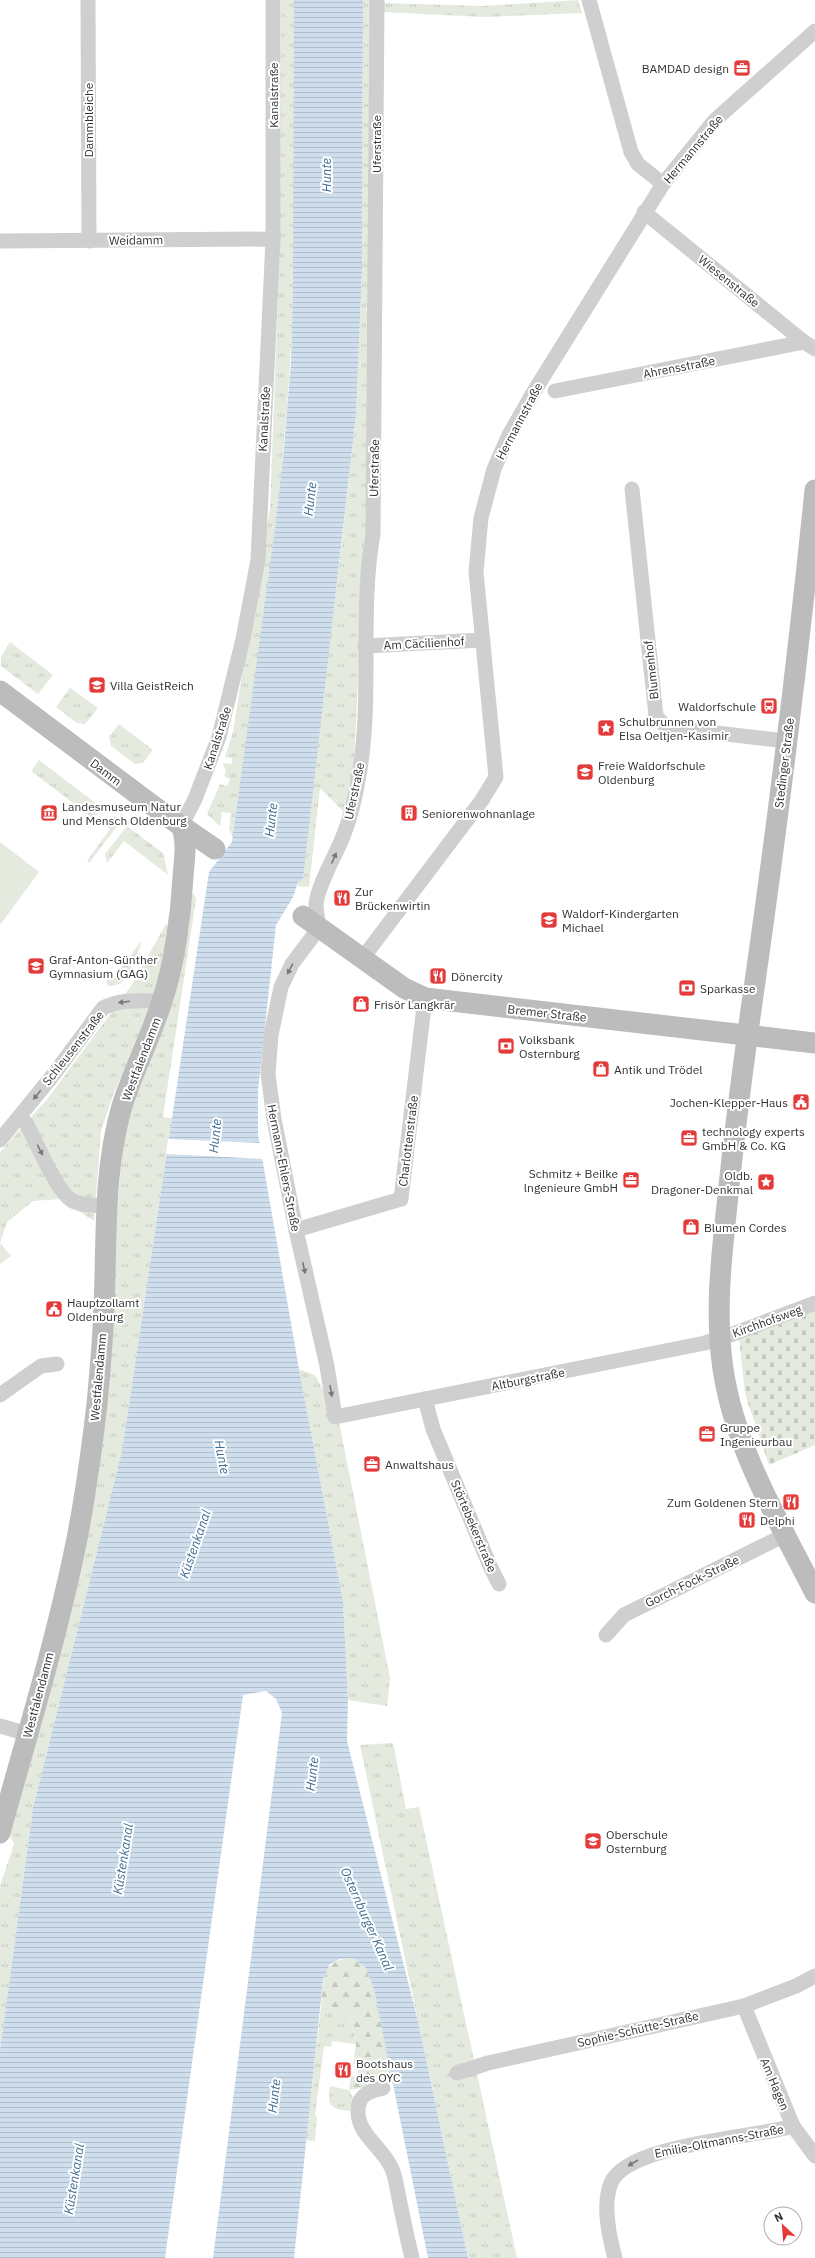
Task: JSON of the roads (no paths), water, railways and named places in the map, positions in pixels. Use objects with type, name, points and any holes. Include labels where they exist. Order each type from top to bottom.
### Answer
[{"type":"street","name":"Dammbleiche","points":[[88,0],[89,241]]},
{"type":"street","name":"Kanalstraße","points":[[181,826],[195,799],[219,737],[243,639],[258,560],[273,240],[274,0]]},
{"type":"street","name":"Uferstraße","points":[[311,922],[319,894],[348,821],[360,776],[364,737],[364,646],[369,559],[373,534],[377,0]]},
{"type":"street","points":[[589,0],[631,152],[638,164],[662,184]]},
{"type":"street","name":"Hermannstraße","points":[[362,959],[482,800],[496,777],[476,572],[481,518],[494,469],[509,435],[533,393],[662,184],[715,120],[815,31]]},
{"type":"street","name":"Wiesenstraße","points":[[644,212],[809,346]]},
{"type":"street","name":"Weidamm","points":[[0,241],[273,240]]},
{"type":"street","name":"Ahrensstraße","points":[[555,391],[809,346]]},
{"type":"street","name":"Blumenhof","points":[[632,489],[656,716],[666,727],[786,741]]},
{"type":"street","name":"Stedinger Straße","points":[[815,490],[786,741],[737,1106],[722,1246],[720,1338],[724,1371],[734,1421],[756,1475],[785,1535],[809,1567],[815,1593]]},
{"type":"street","name":"Am Cäcilienhof","points":[[364,646],[483,640]]},
{"type":"street","name":"Damm","points":[[0,691],[181,826],[215,849]]},
{"type":"street","name":"Westfalendamm","points":[[0,1833],[28,1734],[74,1557],[87,1481],[97,1402],[112,1154],[122,1108],[163,1001],[178,929],[182,894],[185,846],[184,833],[181,826]]},
{"type":"street","name":"Bremer Straße","points":[[311,922],[404,988],[425,998],[815,1043]]},
{"type":"street","name":"Hermann-Ehlers-Straße","points":[[311,922],[281,987],[270,1050],[268,1074],[274,1119],[296,1230],[327,1366],[335,1417]]},
{"type":"street","name":"Charlottenstraße","points":[[296,1230],[401,1199],[425,998]]},
{"type":"street","name":"Schleusenstraße","points":[[0,1140],[20,1117],[103,1008],[112,1004],[126,1001],[163,1001]]},
{"type":"street","points":[[20,1117],[26,1123],[61,1190],[72,1200],[84,1204],[108,1206]]},
{"type":"street","name":"Kirchhofsweg","points":[[720,1338],[815,1304]]},
{"type":"street","name":"Altburgstraße","points":[[335,1417],[592,1367],[720,1338]]},
{"type":"street","points":[[0,1395],[41,1366],[57,1364]]},
{"type":"street","name":"Störtebekerstraße","points":[[424,1399],[433,1429],[490,1566],[499,1584]]},
{"type":"street","name":"Gorch-Fock-Straße","points":[[606,1635],[624,1615],[785,1535]]},
{"type":"street","points":[[0,1726],[28,1734]]},
{"type":"street","name":"Sophie-Schütte-Straße","points":[[457,2073],[488,2063],[744,2006],[796,1986],[815,1976]]},
{"type":"street","name":"Am Hagen","points":[[744,2006],[793,2126],[815,2156]]},
{"type":"street","points":[[383,2088],[369,2092],[361,2098],[358,2110],[359,2118],[365,2133],[384,2152],[392,2170],[412,2258]]},
{"type":"street","name":"Emilie-Oltmanns-Straße","points":[[615,2258],[611,2243],[607,2207],[611,2182],[625,2167],[643,2157],[663,2151],[774,2132],[793,2126]]},
{"type":"water","points":[[294,0],[363,0],[362,272],[356,415],[303,879],[298,882],[293,897],[276,925],[258,1091],[258,1134],[299,1369],[343,1601],[348,1700],[347,1741],[418,2021],[468,2258],[428,2258],[374,1990],[366,1968],[353,1958],[340,1959],[330,1964],[323,1980],[294,2258],[213,2258],[282,1713],[276,1699],[266,1691],[243,1695],[165,2258],[0,2258],[0,2050],[33,1808],[122,1451],[209,872],[232,842],[275,528],[284,448],[291,362],[293,288]]},
{"type":"place","name":"BAMDAD design","points":[[742,68]]},
{"type":"place","name":"Villa GeistReich","points":[[97,685]]},
{"type":"place","name":"Waldorfschule","points":[[769,706]]},
{"type":"place","name":"Schulbrunnen von Elsa Oeltjen-Kasimir","points":[[606,728]]},
{"type":"place","name":"Freie Waldorfschule Oldenburg","points":[[585,772]]},
{"type":"place","name":"Landesmuseum Natur und Mensch Oldenburg","points":[[49,813]]},
{"type":"place","name":"Seniorenwohnanlage","points":[[409,813]]},
{"type":"place","name":"Zur Brückenwirtin","points":[[342,898]]},
{"type":"place","name":"Waldorf-Kindergarten Michael","points":[[549,920]]},
{"type":"place","name":"Graf-Anton-Günther Gymnasium (GAG)","points":[[36,966]]},
{"type":"place","name":"Dönercity","points":[[438,976]]},
{"type":"place","name":"Sparkasse","points":[[687,988]]},
{"type":"place","name":"Frisör Langkrär","points":[[361,1004]]},
{"type":"place","name":"Volksbank Osternburg","points":[[506,1046]]},
{"type":"place","name":"Antik und Trödel","points":[[601,1069]]},
{"type":"place","name":"Jochen-Klepper-Haus","points":[[801,1102]]},
{"type":"place","name":"technology experts GmbH & Co. KG","points":[[689,1138]]},
{"type":"place","name":"Schmitz + Beilke lngenieure GmbH","points":[[631,1180]]},
{"type":"place","name":"Oldb. Dragoner-Denkmal","points":[[766,1182]]},
{"type":"place","name":"Blumen Cordes","points":[[691,1227]]},
{"type":"place","name":"Hauptzollamt Oldenburg","points":[[54,1309]]},
{"type":"place","name":"Gruppe Ingenieurbau","points":[[707,1434]]},
{"type":"place","name":"Anwaltshaus","points":[[372,1464]]},
{"type":"place","name":"Zum Goldenen Stern","points":[[791,1502]]},
{"type":"place","name":"Delphi","points":[[747,1520]]},
{"type":"place","name":"Oberschule Osternburg","points":[[593,1841]]},
{"type":"place","name":"Bootshaus des OYC","points":[[343,2070]]},
{"type":"water label","name":"Hunte","points":[[326,175]]},
{"type":"water label","name":"Hunte","points":[[310,499]]},
{"type":"water label","name":"Hunte","points":[[271,820]]},
{"type":"water label","name":"Hunte","points":[[215,1136]]},
{"type":"water label","name":"Hunte","points":[[222,1457]]},
{"type":"water label","name":"Küstenkanal","points":[[195,1544]]},
{"type":"water label","name":"Hunte","points":[[312,1774]]},
{"type":"water label","name":"Küstenkanal","points":[[123,1859]]},
{"type":"water label","name":"Osternburger Kanal","points":[[367,1919]]},
{"type":"water label","name":"Hunte","points":[[274,2096]]},
{"type":"water label","name":"Küstenkanal","points":[[74,2179]]}]
